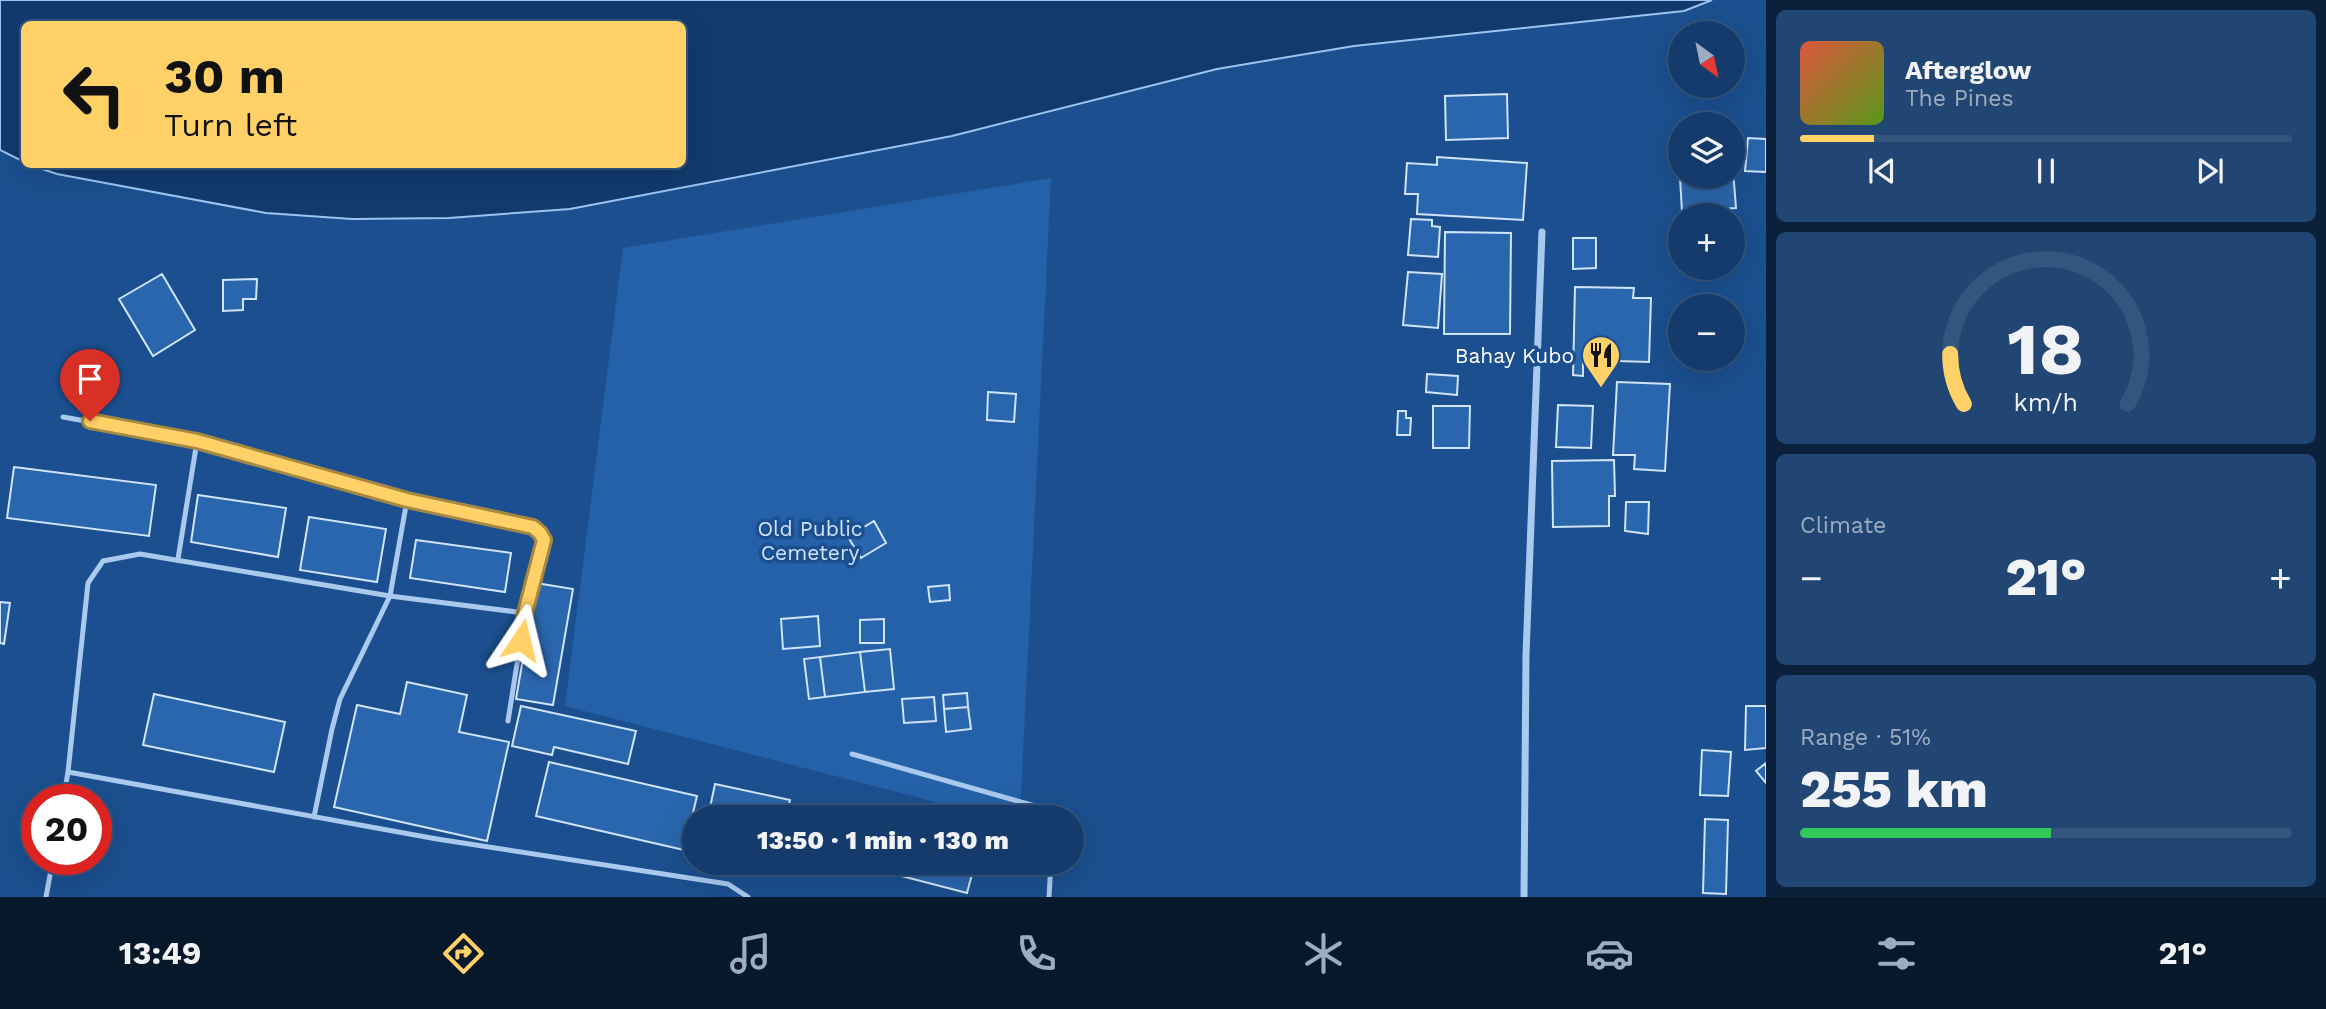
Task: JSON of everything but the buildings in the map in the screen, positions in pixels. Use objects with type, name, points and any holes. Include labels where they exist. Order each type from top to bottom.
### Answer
[{"type":"street","points":[[1524,897],[1527,642],[1542,232]]},
{"type":"lane","points":[[63,416],[197,441],[407,500],[525,524],[540,533],[544,540],[525,613],[508,721]]},
{"type":"lane","points":[[178,559],[197,441]]},
{"type":"lane","points":[[314,817],[341,699],[390,596],[407,500]]},
{"type":"lane","points":[[66,784],[88,583],[103,561],[141,554],[390,596],[525,613]]},
{"type":"lane","points":[[852,754],[1032,805]]},
{"type":"lane","points":[[68,772],[438,839],[728,884],[748,897]]},
{"type":"lane","points":[[46,897],[50,875]]},
{"type":"lane","points":[[1049,897],[1050,875]]},
{"type":"green space","name":"Old Public Cemetery","points":[[1051,178],[1021,805],[947,805],[565,706],[623,248]]},
{"type":"shaded area","points":[[0,0],[1712,0],[1684,11],[1354,46],[1217,69],[952,136],[570,209],[449,218],[352,219],[266,213],[57,174],[39,168],[686,168],[686,21],[21,21],[21,160],[0,150]]},
{"type":"place","name":"Bahay Kubo","points":[[1601,389]]},
{"type":"route","points":[[90,421],[197,441],[407,500],[533,527],[544,540],[525,613],[521,640]]}]
